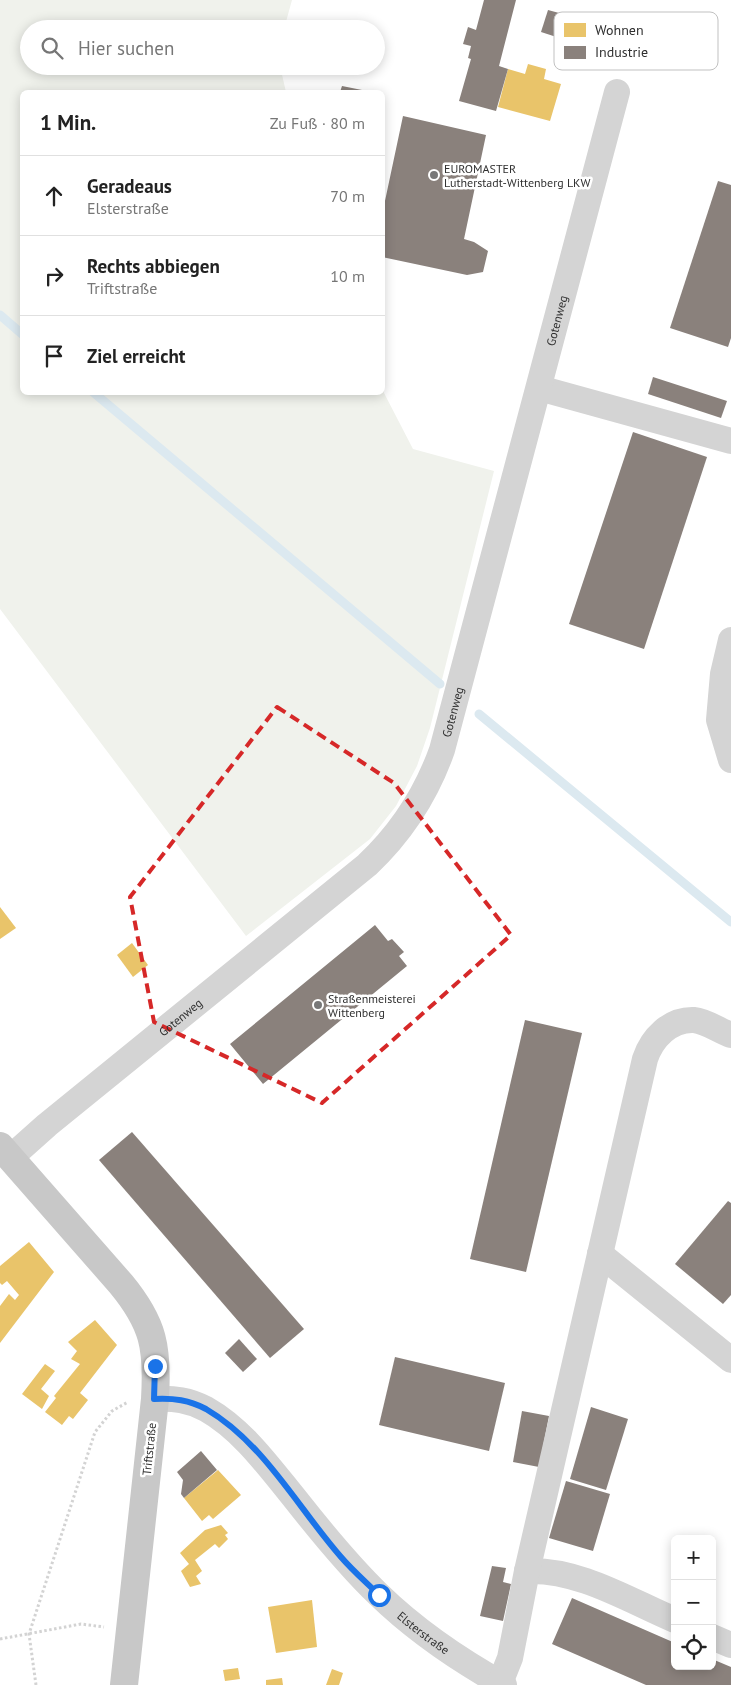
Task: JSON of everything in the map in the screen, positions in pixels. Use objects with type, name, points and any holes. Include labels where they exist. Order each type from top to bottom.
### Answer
[{"type":"main road","name":"Triftstraße","points":[[5,1152],[121,1284],[144,1316],[154,1348],[154,1399],[124,1685]]},
{"type":"street","name":"Gotenweg","points":[[5,1152],[54,1119],[367,865],[385,849],[414,812],[425,792],[442,750],[617,92]]},
{"type":"street","points":[[539,388],[731,441]]},
{"type":"street","points":[[731,640],[723,674],[719,720],[731,760]]},
{"type":"street","points":[[502,1684],[510,1658],[527,1571],[645,1058],[651,1042],[663,1031],[677,1023],[695,1020],[731,1035]]},
{"type":"street","points":[[600,1254],[731,1360]]},
{"type":"street","name":"Elsterstraße","points":[[154,1399],[178,1398],[190,1402],[224,1422],[262,1458],[342,1558],[379,1595],[429,1637],[502,1684]]},
{"type":"street","points":[[527,1571],[547,1570],[573,1576],[671,1618]]},
{"type":"street","points":[[716,1639],[731,1645]]},
{"type":"path","points":[[36,1685],[30,1634],[95,1432],[112,1411],[124,1403],[154,1399]]},
{"type":"path","points":[[0,1639],[81,1624],[129,1629]]},
{"type":"highlighted area","points":[[277,707],[394,783],[511,935],[322,1103],[154,1022],[130,897]]},
{"type":"shaded area","points":[[0,0],[292,0],[286,20],[20,20],[20,75],[282,75],[286,90],[20,90],[20,395],[385,395],[413,449],[494,471],[430,728],[417,766],[396,806],[370,839],[246,936],[0,609]]},
{"type":"building: Wohnen","points":[[528,64],[546,69],[544,79],[561,84],[550,121],[498,107],[508,69],[525,74]]},
{"type":"building: Wohnen","points":[[0,907],[16,928],[0,939]]},
{"type":"building: Wohnen","points":[[132,943],[148,965],[133,977],[117,955]]},
{"type":"building: Wohnen","points":[[29,1242],[54,1272],[0,1343],[0,1306],[9,1294],[15,1300],[19,1295],[7,1281],[2,1285],[0,1283],[0,1266]]},
{"type":"building: Wohnen","points":[[95,1320],[117,1345],[80,1393],[88,1400],[73,1419],[69,1416],[62,1425],[45,1412],[56,1398],[54,1396],[80,1364],[71,1359],[77,1351],[68,1342]]},
{"type":"building: Wohnen","points":[[45,1364],[55,1371],[41,1389],[49,1396],[42,1409],[22,1394]]},
{"type":"building: Wohnen","points":[[218,1470],[241,1495],[213,1519],[209,1515],[202,1521],[184,1498]]},
{"type":"building: Wohnen","points":[[221,1525],[228,1533],[225,1535],[228,1539],[219,1548],[215,1544],[195,1560],[202,1571],[196,1576],[201,1584],[190,1587],[181,1571],[189,1564],[180,1553],[205,1530]]},
{"type":"building: Wohnen","points":[[312,1600],[317,1647],[276,1653],[268,1607]]},
{"type":"building: Wohnen","points":[[238,1668],[240,1679],[225,1681],[223,1670]]},
{"type":"building: Wohnen","points":[[332,1669],[343,1673],[339,1685],[326,1685]]},
{"type":"building: Wohnen","points":[[282,1678],[283,1685],[266,1685],[266,1680]]},
{"type":"building: Industrie","points":[[484,0],[516,0],[499,66],[508,69],[496,111],[459,101],[471,59],[468,58],[471,46],[463,44],[468,27],[476,30]]},
{"type":"building: Industrie","points":[[548,10],[555,12],[554,36],[541,32]]},
{"type":"building: Industrie","points":[[342,86],[362,90],[341,90]]},
{"type":"building: Industrie","name":"EUROMASTER Lutherstadt-Wittenberg LKW","points":[[403,116],[486,135],[464,239],[474,242],[488,251],[483,272],[467,275],[385,258],[385,201]]},
{"type":"building: Industrie","points":[[718,181],[731,185],[731,338],[728,347],[670,328]]},
{"type":"building: Industrie","points":[[653,377],[727,401],[721,418],[648,394]]},
{"type":"building: Industrie","points":[[633,432],[707,457],[644,649],[569,624]]},
{"type":"building: Industrie","name":"Straßenmeisterei Wittenberg","points":[[375,925],[388,941],[392,939],[404,952],[399,956],[407,966],[263,1084],[230,1044]]},
{"type":"building: Industrie","points":[[525,1020],[582,1033],[526,1272],[470,1259]]},
{"type":"building: Industrie","points":[[132,1132],[304,1329],[270,1358],[99,1160]]},
{"type":"building: Industrie","points":[[728,1201],[731,1203],[731,1295],[723,1304],[675,1264]]},
{"type":"building: Industrie","points":[[239,1339],[257,1359],[243,1372],[225,1353]]},
{"type":"building: Industrie","points":[[395,1357],[505,1383],[489,1451],[379,1425]]},
{"type":"building: Industrie","points":[[591,1407],[628,1419],[606,1490],[570,1479]]},
{"type":"building: Industrie","points":[[522,1411],[549,1416],[539,1467],[513,1462]]},
{"type":"building: Industrie","points":[[201,1451],[217,1470],[184,1498],[181,1494],[183,1480],[177,1472]]},
{"type":"building: Industrie","points":[[566,1481],[610,1494],[593,1551],[549,1538]]},
{"type":"building: Industrie","points":[[492,1566],[506,1568],[503,1582],[511,1584],[503,1621],[480,1616]]},
{"type":"building: Industrie","points":[[572,1598],[671,1641],[671,1670],[716,1670],[716,1661],[731,1667],[731,1685],[646,1685],[552,1644]]},
{"type":"waterway","points":[[0,315],[20,332]]},
{"type":"waterway","points":[[97,395],[440,684]]},
{"type":"waterway","points":[[479,714],[731,922]]},
{"type":"place","name":"EUROMASTER Lutherstadt-Wittenberg LKW","points":[[434,175]]},
{"type":"place","name":"Straßenmeisterei Wittenberg","points":[[318,1005]]},
{"type":"route","points":[[155,1366],[154,1399],[178,1398],[206,1409],[243,1438],[262,1458],[342,1558],[379,1595]]}]
